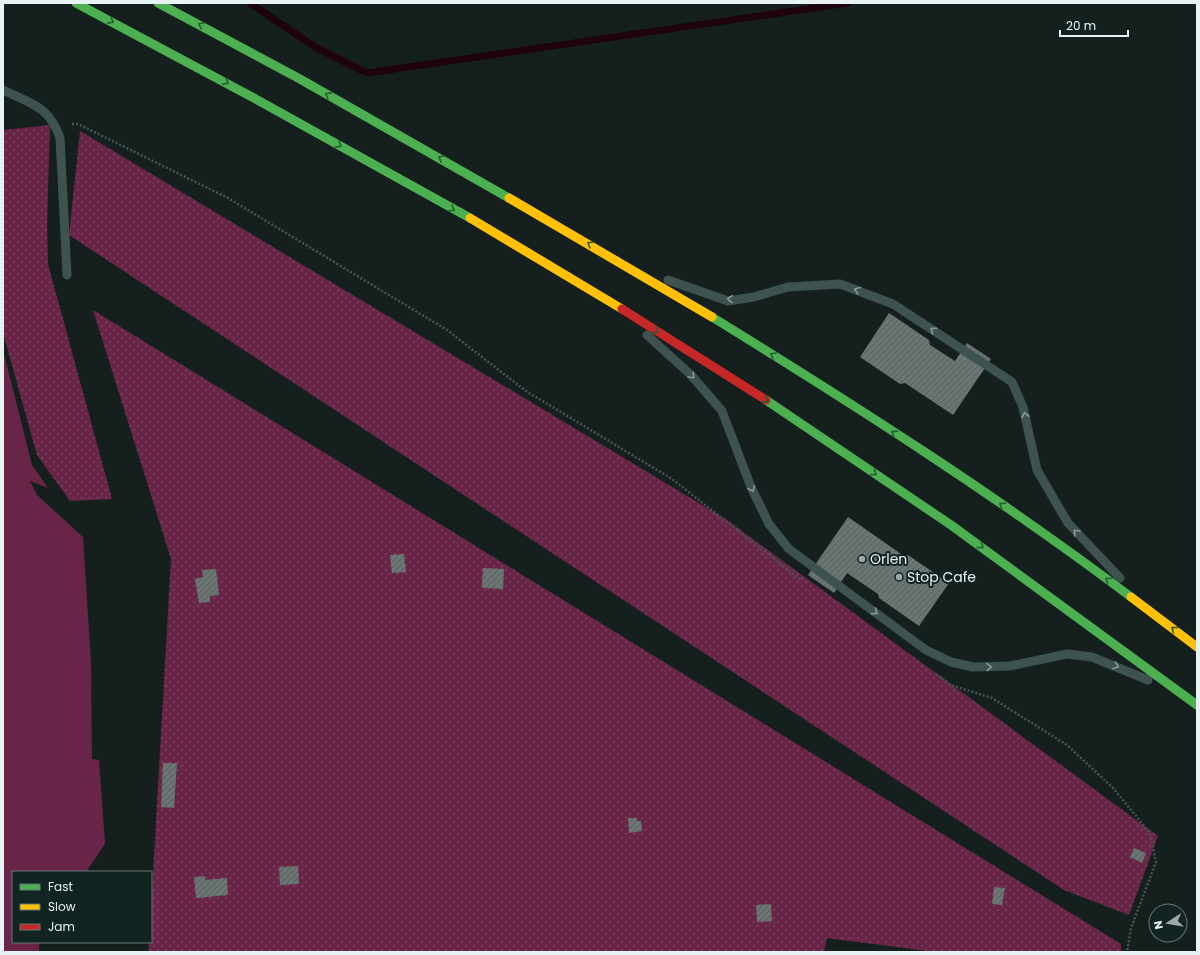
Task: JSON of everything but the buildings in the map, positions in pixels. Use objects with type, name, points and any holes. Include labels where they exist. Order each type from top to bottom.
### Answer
[{"type":"highway","points":[[76,3],[217,77],[413,186],[611,302],[766,400],[968,538],[1197,705]]},
{"type":"highway","points":[[158,3],[235,43],[414,143],[624,264],[808,377],[979,489],[1151,611],[1197,647]]},
{"type":"lane","points":[[3,90],[42,108],[54,123],[60,138],[67,275]]},
{"type":"lane","points":[[624,264],[728,301],[788,287],[840,284],[893,304],[1012,382],[1023,407],[1037,470],[1068,523],[1151,611]]},
{"type":"lane","points":[[611,302],[691,375],[722,411],[768,524],[789,549],[926,650],[951,662],[973,667],[1010,666],[1067,654],[1092,657],[1143,677],[1197,705]]},
{"type":"path","points":[[54,123],[78,124],[228,198],[447,330],[526,390],[672,479],[802,581]]},
{"type":"path","points":[[932,672],[951,685],[992,698],[1067,745],[1113,788],[1150,833],[1156,862],[1131,928],[1127,952]]},
{"type":"shaded area","points":[[50,125],[47,224],[48,264],[112,499],[70,501],[37,455],[3,333],[3,130]]},
{"type":"shaded area","points":[[80,131],[727,520],[1158,836],[1129,915],[1064,890],[69,235]]},
{"type":"shaded area","points":[[93,310],[1121,944],[1121,952],[935,952],[827,938],[824,952],[149,952],[149,943],[152,943],[152,892],[171,559]]},
{"type":"shaded area","points":[[3,350],[32,465],[48,488],[30,481],[37,495],[83,537],[91,663],[92,759],[99,760],[105,844],[87,871],[12,871],[12,943],[39,943],[39,952],[3,952]]},
{"type":"waterway","points":[[250,3],[315,47],[367,73],[848,3]]},
{"type":"traffic: fast","points":[[76,3],[252,97],[470,218]]},
{"type":"traffic: fast","points":[[158,3],[300,79],[509,198]]},
{"type":"traffic: fast","points":[[712,317],[925,452],[1029,523],[1131,597]]},
{"type":"traffic: fast","points":[[766,400],[951,525],[1197,705]]},
{"type":"traffic: slow","points":[[509,198],[712,317]]},
{"type":"traffic: slow","points":[[470,218],[622,309]]},
{"type":"traffic: slow","points":[[1131,597],[1197,647]]},
{"type":"traffic: jam","points":[[622,309],[766,400]]},
{"type":"place","name":"Orlen","points":[[862,559]]},
{"type":"place","name":"Stop Cafe","points":[[899,577]]}]
